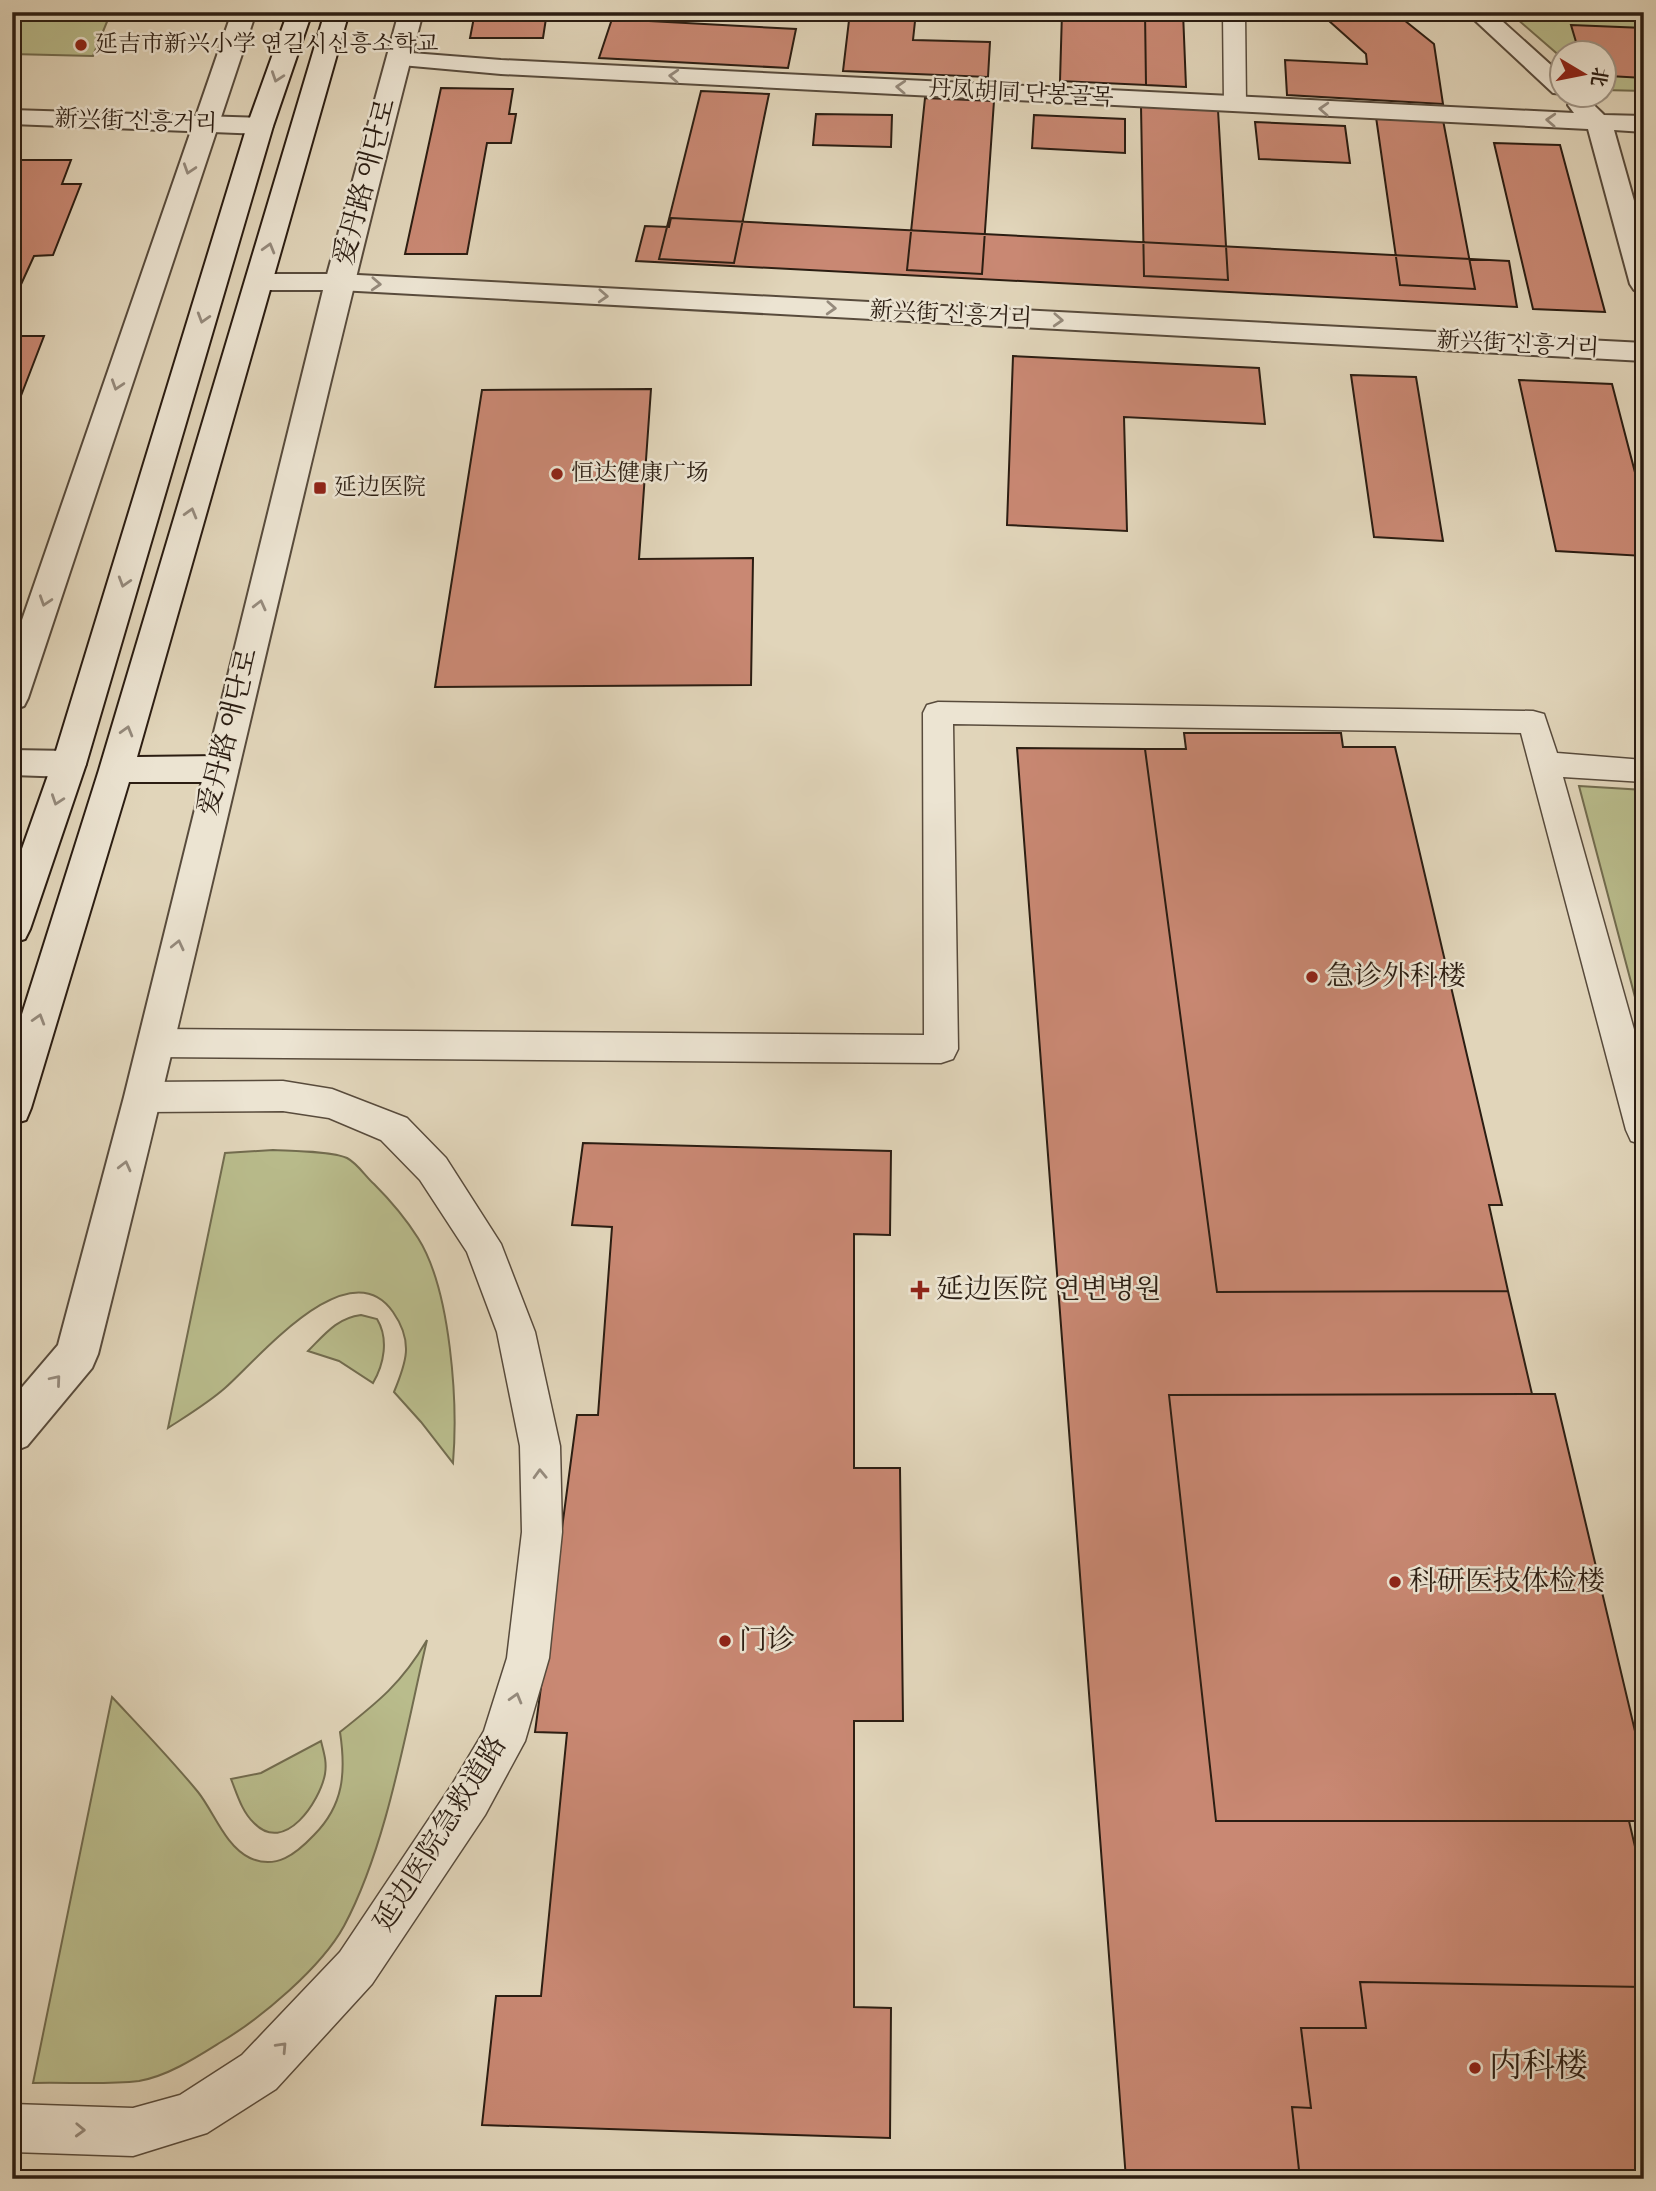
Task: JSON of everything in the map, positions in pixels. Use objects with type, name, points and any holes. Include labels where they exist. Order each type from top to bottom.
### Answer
[{"type":"street","points":[[12,698],[244,12]]},
{"type":"street","points":[[12,929],[69,764],[260,126],[300,12]]},
{"type":"street","points":[[12,1108],[116,770],[337,12]]},
{"type":"street","name":"爱丹路 애단로","points":[[12,1433],[77,1354],[143,1097],[339,282],[411,12]]},
{"type":"street","points":[[1478,12],[1548,75]]},
{"type":"street","name":"丹凤胡同 단봉골목","points":[[399,59],[500,67],[1644,124]]},
{"type":"street","points":[[1584,108],[1600,122],[1644,284]]},
{"type":"street","name":"新兴街 신흥거리","points":[[12,117],[260,126]]},
{"type":"street","name":"新兴街 신흥거리","points":[[259,282],[339,282],[1644,352]]},
{"type":"street","points":[[12,762],[69,764]]},
{"type":"street","points":[[116,770],[220,769]]},
{"type":"lane","points":[[1234,12],[1235,104]]},
{"type":"lane","points":[[155,1043],[941,1049],[939,713],[1533,722],[1644,1130]]},
{"type":"lane","points":[[1546,764],[1644,771]]},
{"type":"lane","name":"延边医院急救道路","points":[[12,2128],[133,2132],[190,2116],[259,2072],[356,1968],[469,1799],[503,1741],[528,1658],[542,1532],[540,1446],[516,1332],[484,1244],[433,1169],[394,1129],[332,1104],[283,1096],[143,1097]]},
{"type":"green space","points":[[12,12],[111,12],[93,56],[12,54]]},
{"type":"green space","points":[[1509,12],[1644,12],[1644,91],[1618,90],[1618,38],[1548,38],[1548,46]]},
{"type":"green space","points":[[1579,786],[1644,790],[1644,1031]]},
{"type":"green space","points":[[273,1150],[322,1153],[347,1158],[392,1203],[418,1238],[438,1287],[450,1348],[454,1410],[453,1463],[394,1392],[406,1352],[400,1323],[393,1312],[375,1296],[353,1293],[329,1300],[305,1315],[218,1393],[168,1428],[225,1153]]},
{"type":"green space","points":[[361,1315],[377,1319],[383,1335],[384,1351],[373,1383],[339,1361],[308,1351],[338,1323]]},
{"type":"green space","points":[[427,1640],[394,1786],[372,1860],[344,1926],[306,1975],[237,2032],[202,2054],[150,2079],[99,2083],[33,2083],[112,1697],[198,1792],[241,1853],[259,1861],[277,1861],[293,1854],[307,1842],[332,1812],[342,1774],[340,1732],[388,1691]]},
{"type":"green space","points":[[321,1741],[325,1774],[309,1810],[289,1829],[277,1833],[266,1831],[254,1823],[243,1808],[231,1779],[261,1773]]},
{"type":"building","points":[[475,12],[547,12],[543,38],[470,38]]},
{"type":"building","points":[[850,12],[916,12],[913,40],[990,42],[988,77],[843,71]]},
{"type":"building","points":[[1062,12],[1145,12],[1146,85],[1060,81]]},
{"type":"building","points":[[1145,12],[1183,12],[1186,87],[1146,85]]},
{"type":"building","points":[[1319,12],[1394,12],[1434,44],[1443,104],[1287,95],[1285,60],[1367,64],[1366,54]]},
{"type":"building","points":[[612,19],[796,29],[788,68],[599,58]]},
{"type":"building","points":[[1571,25],[1644,28],[1644,78],[1618,77],[1618,38],[1575,38]]},
{"type":"building","points":[[441,88],[513,89],[509,114],[516,114],[511,143],[487,143],[467,254],[405,254]]},
{"type":"building","points":[[701,91],[769,94],[734,263],[659,259]]},
{"type":"building","points":[[925,98],[994,101],[982,274],[907,270]]},
{"type":"building","points":[[1141,106],[1218,110],[1228,280],[1144,276]]},
{"type":"building","points":[[816,114],[892,115],[891,147],[813,145]]},
{"type":"building","points":[[1034,115],[1125,119],[1125,153],[1032,148]]},
{"type":"building","points":[[1376,117],[1443,120],[1475,289],[1400,285]]},
{"type":"building","points":[[1255,122],[1345,126],[1350,163],[1259,159]]},
{"type":"building","points":[[1494,143],[1560,145],[1605,312],[1533,309]]},
{"type":"building","points":[[17,160],[71,160],[62,184],[81,184],[53,255],[34,256],[12,304],[12,170]]},
{"type":"building","points":[[671,218],[1509,261],[1517,307],[636,261],[645,226],[669,227]]},
{"type":"building","points":[[12,336],[44,336],[12,419]]},
{"type":"building","points":[[1013,356],[1259,368],[1265,424],[1124,417],[1127,531],[1007,525]]},
{"type":"building","points":[[1351,375],[1416,377],[1443,541],[1374,537]]},
{"type":"building","points":[[1519,380],[1612,384],[1644,507],[1644,556],[1556,551]]},
{"type":"building","name":"恒达健康广场","points":[[651,389],[639,559],[753,558],[751,685],[435,687],[482,390]]},
{"type":"building","name":"急诊外科楼","points":[[1184,733],[1341,733],[1343,747],[1395,747],[1502,1205],[1489,1205],[1508,1291],[1217,1292],[1145,749],[1186,749]]},
{"type":"building","points":[[1017,748],[1145,749],[1217,1292],[1508,1291],[1532,1394],[1169,1395],[1216,1821],[1629,1821],[1644,1885],[1644,1987],[1360,1982],[1366,2028],[1301,2028],[1311,2108],[1292,2107],[1300,2179],[1126,2179]]},
{"type":"building","name":"门诊","points":[[583,1143],[891,1151],[890,1235],[854,1234],[854,1468],[900,1468],[903,1721],[854,1721],[854,2007],[891,2008],[890,2138],[482,2125],[496,1996],[541,1996],[567,1733],[535,1732],[577,1415],[598,1415],[612,1227],[572,1225]]},
{"type":"building","name":"科研医技体检楼","points":[[1555,1394],[1644,1769],[1644,1821],[1216,1821],[1169,1395]]},
{"type":"building","name":"内科楼","points":[[1360,1982],[1644,1987],[1644,2179],[1300,2179],[1292,2107],[1311,2108],[1301,2028],[1366,2028]]},
{"type":"place","name":"延吉市新兴小学 연길시신흥소학교","points":[[81,45]]},
{"type":"place","name":"恒达健康广场","points":[[557,474]]},
{"type":"place","name":"延边医院","points":[[320,488]]},
{"type":"place","name":"急诊外科楼","points":[[1312,977]]},
{"type":"place","name":"延边医院 연변병원","points":[[920,1290]]},
{"type":"place","name":"科研医技体检楼","points":[[1395,1582]]},
{"type":"place","name":"门诊","points":[[725,1641]]},
{"type":"place","name":"内科楼","points":[[1475,2068]]}]
